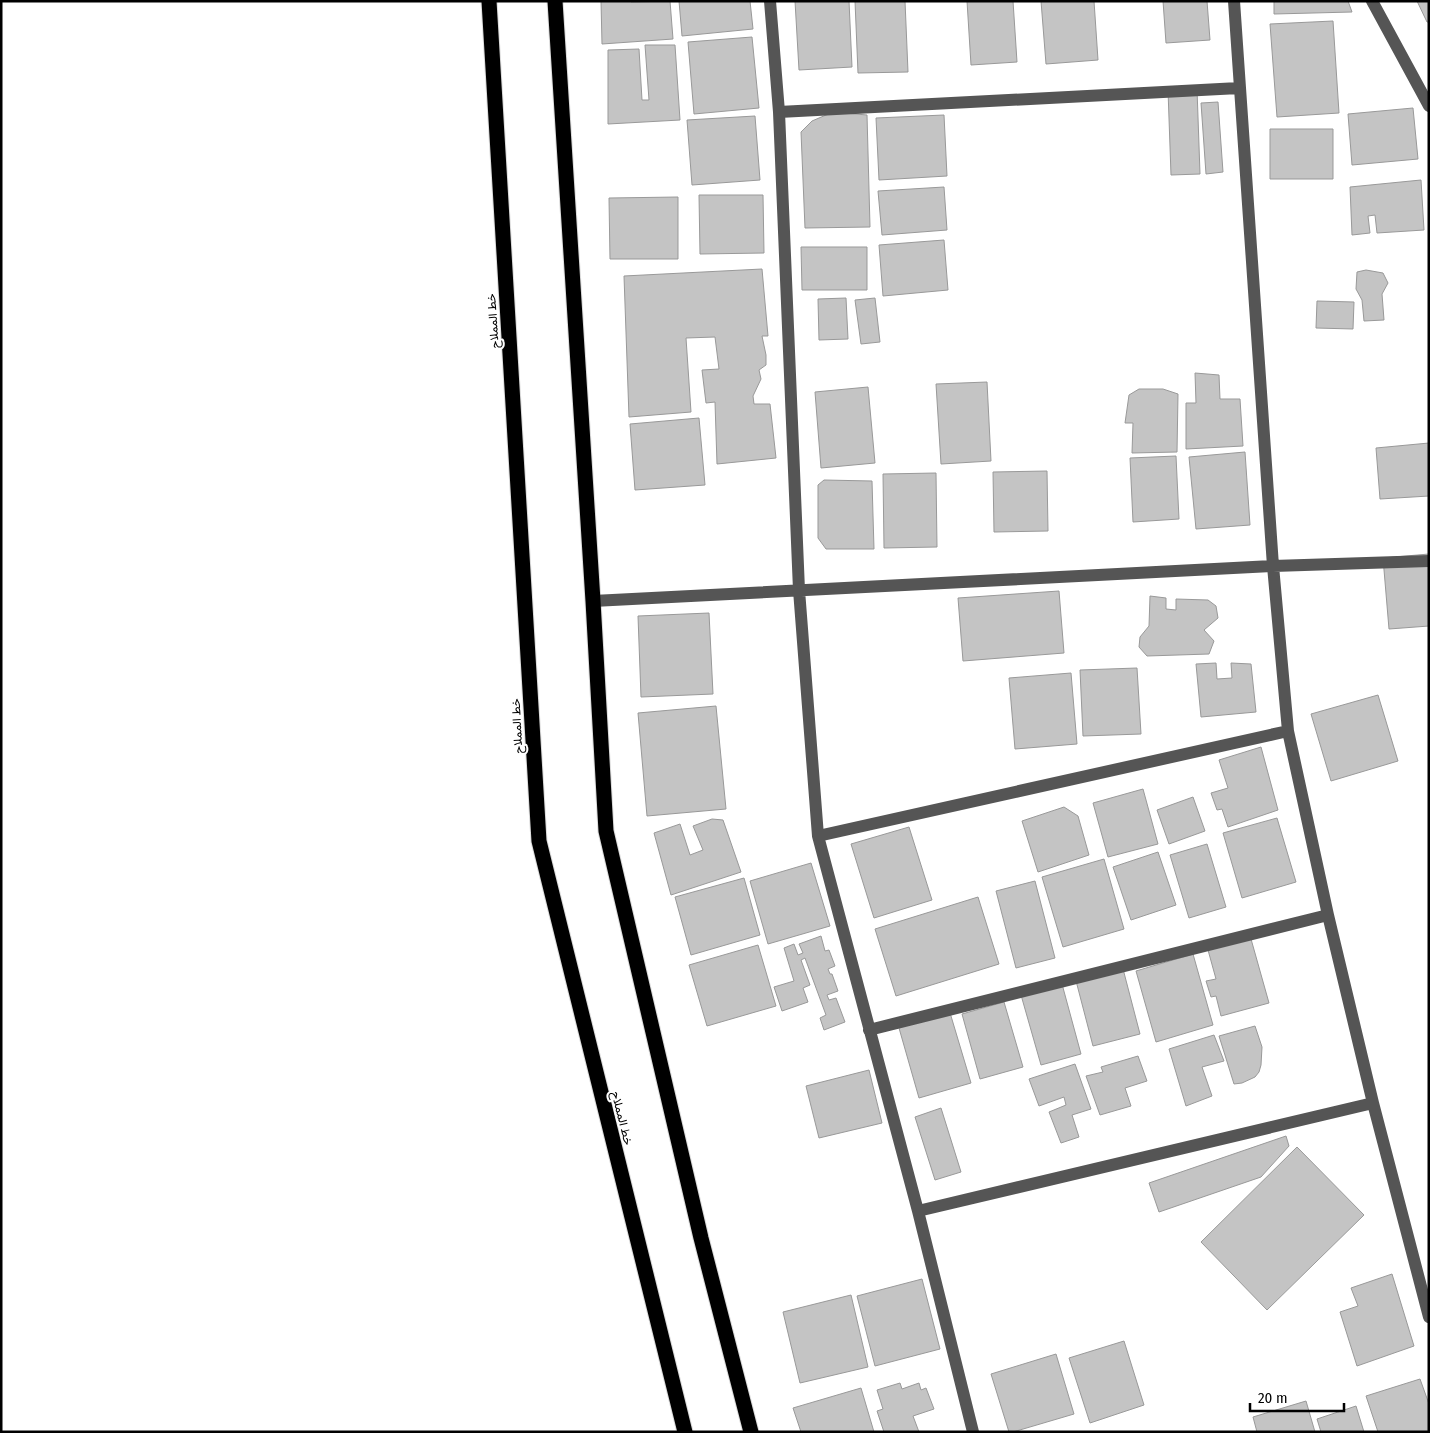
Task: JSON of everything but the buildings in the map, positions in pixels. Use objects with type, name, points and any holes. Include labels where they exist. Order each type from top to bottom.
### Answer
[{"type":"highway","name":"خط المملاح","points":[[488,1],[539,841],[685,1432]]},
{"type":"highway","points":[[555,1],[594,600],[606,831],[701,1238],[751,1432]]},
{"type":"street","points":[[770,1],[779,112],[799,590],[818,836],[918,1211],[974,1432]]},
{"type":"street","points":[[1234,1],[1272,566],[1288,731],[1328,915],[1373,1103],[1429,1317]]},
{"type":"street","points":[[1372,1],[1429,106]]},
{"type":"street","points":[[779,112],[1240,88]]},
{"type":"street","points":[[594,600],[1272,566],[1429,561]]},
{"type":"street","points":[[818,836],[1288,731]]},
{"type":"street","points":[[869,1030],[1328,915]]},
{"type":"street","points":[[918,1211],[1373,1103]]}]
